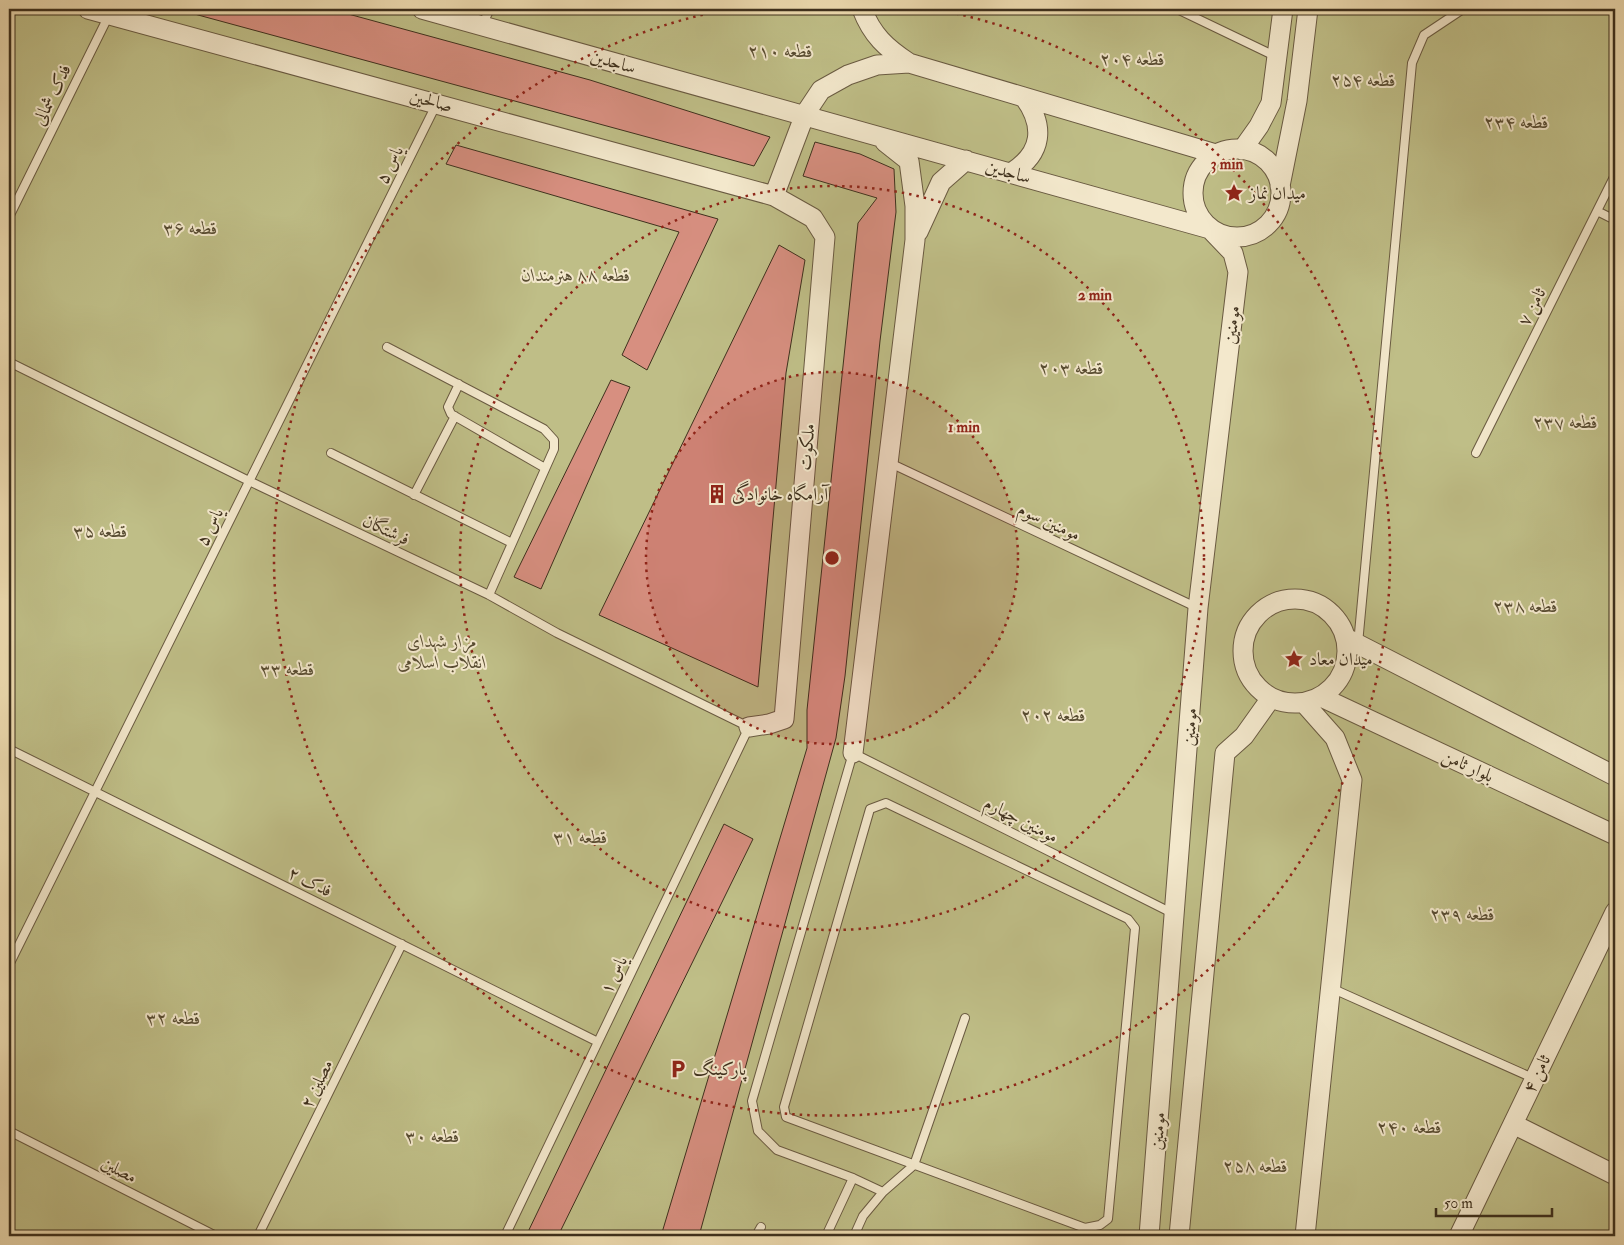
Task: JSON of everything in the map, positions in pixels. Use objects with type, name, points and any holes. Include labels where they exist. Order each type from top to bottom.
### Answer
[{"type":"street","name":"صالحین","points":[[88,9],[774,196]]},
{"type":"street","name":"ساجدین","points":[[422,9],[486,17],[878,137],[1210,229]]},
{"type":"street","points":[[862,9],[869,27],[878,40],[909,63]]},
{"type":"street","points":[[1242,150],[1259,126],[1271,104],[1283,9]]},
{"type":"street","points":[[1280,186],[1276,173],[1267,162],[1256,154],[1242,150],[1229,150],[1216,154],[1200,170],[1192,190],[1197,212],[1210,229],[1223,236],[1237,238],[1250,236],[1263,229],[1272,219],[1279,207],[1280,186],[1297,102],[1308,9]]},
{"type":"street","points":[[774,196],[805,114],[821,90],[848,75],[877,65],[909,63],[1216,154]]},
{"type":"street","points":[[1011,173],[1027,164],[1034,148],[1039,128],[1034,111],[1024,97]]},
{"type":"street","points":[[853,752],[915,240],[915,206],[909,161],[878,137]]},
{"type":"street","points":[[915,240],[941,182],[966,160]]},
{"type":"street","name":"ملکوت","points":[[749,727],[769,724],[784,719],[825,237],[813,218],[774,196]]},
{"type":"street","name":"مومنین","points":[[1149,1236],[1176,915],[1198,608],[1238,272],[1233,253],[1210,229]]},
{"type":"street","points":[[1352,641],[1343,672],[1334,686],[1312,700],[1287,703],[1271,698],[1257,687],[1248,673],[1243,656],[1244,639],[1251,624],[1262,611],[1278,602],[1294,599],[1311,602],[1327,610],[1339,622],[1352,641],[1615,776]]},
{"type":"street","name":"مومنین","points":[[1179,1236],[1225,753],[1244,736],[1271,698]]},
{"type":"street","points":[[1305,1236],[1352,780],[1335,738],[1312,700]]},
{"type":"street","name":"بلوار ثامن","points":[[1312,700],[1615,835]]},
{"type":"street","name":"ثامن ۴","points":[[1459,1236],[1615,912]]},
{"type":"street","points":[[1513,1124],[1615,1175]]},
{"type":"lane","points":[[1177,9],[1278,58]]},
{"type":"lane","points":[[1352,641],[1412,63],[1424,34],[1462,9]]},
{"type":"lane","name":"فدک شمالی","points":[[9,217],[109,14]]},
{"type":"lane","name":"یاس ۵","points":[[9,965],[437,103]]},
{"type":"lane","name":"ثامن ۷","points":[[1476,453],[1615,175]]},
{"type":"lane","points":[[1597,211],[1615,220]]},
{"type":"lane","points":[[388,347],[548,433],[556,444],[489,595]]},
{"type":"lane","name":"فرشتگان","points":[[9,362],[249,481],[489,595],[557,633],[749,727]]},
{"type":"lane","points":[[459,384],[448,409],[455,416],[546,468]]},
{"type":"lane","points":[[414,495],[455,416]]},
{"type":"lane","points":[[331,453],[512,543]]},
{"type":"lane","name":"مومنین سوم","points":[[888,463],[1198,608]]},
{"type":"lane","name":"یاس ۱","points":[[505,1236],[749,727]]},
{"type":"lane","name":"فدک ۲","points":[[9,749],[598,1042]]},
{"type":"lane","points":[[853,752],[752,1101],[758,1131],[777,1150],[853,1178],[883,1192]]},
{"type":"lane","name":"مومنین چهارم","points":[[853,752],[1176,915]]},
{"type":"lane","points":[[886,803],[1128,919],[1135,928],[1108,1219],[1100,1225],[1085,1228],[914,1165],[786,1117],[784,1107],[870,809],[886,803]]},
{"type":"lane","name":"مصلین ۲","points":[[258,1236],[402,944]]},
{"type":"lane","points":[[1331,988],[1534,1079]]},
{"type":"lane","points":[[854,1236],[863,1216],[883,1192],[914,1165],[965,1018]]},
{"type":"lane","name":"مصلین","points":[[9,1132],[216,1236]]},
{"type":"lane","points":[[826,1236],[853,1178]]},
{"type":"lane","points":[[756,1236],[761,1227]]},
{"type":"green space","points":[[9,9],[1615,9],[1615,1236],[9,1236]]},
{"type":"building","points":[[176,9],[330,9],[590,80],[770,137],[754,166]]},
{"type":"building","name":"آرامگاه خانوادگی","points":[[815,142],[860,154],[894,169],[896,212],[880,341],[845,676],[836,738],[699,1236],[661,1236],[807,748],[807,710],[858,223],[877,198],[803,176]]},
{"type":"building","points":[[456,145],[718,219],[647,370],[622,355],[679,232],[446,164]]},
{"type":"building","name":"آرامگاه خانوادگی","points":[[779,245],[805,260],[786,373],[758,687],[599,615]]},
{"type":"building","points":[[611,380],[630,387],[541,589],[514,577]]},
{"type":"building","points":[[724,824],[753,839],[558,1236],[526,1236]]},
{"type":"place","name":"میدان نماز","points":[[1234,193]]},
{"type":"place","name":"آرامگاه خانوادگی","points":[[717,494]]},
{"type":"place","name":"میدان معاد","points":[[1294,659]]},
{"type":"place","name":"پارکینگ","points":[[678,1069]]},
{"type":"park label","name":"قطعه ۲۱۰","points":[[781,51]]},
{"type":"park label","name":"قطعه ۲۰۴","points":[[1133,59]]},
{"type":"park label","name":"قطعه ۲۵۴","points":[[1364,80]]},
{"type":"park label","name":"قطعه ۲۳۴","points":[[1517,122]]},
{"type":"park label","name":"قطعه ۳۶","points":[[191,228]]},
{"type":"park label","name":"قطعه ۸۸ هنرمندان","points":[[576,275]]},
{"type":"park label","name":"قطعه ۲۰۳","points":[[1072,368]]},
{"type":"park label","name":"قطعه ۲۳۷","points":[[1566,422]]},
{"type":"park label","name":"قطعه ۳۵","points":[[101,531]]},
{"type":"park label","name":"قطعه ۲۳۸","points":[[1526,606]]},
{"type":"park label","name":"مزار شهدای انقلاب اسلامی","points":[[442,651]]},
{"type":"park label","name":"قطعه ۳۳","points":[[288,669]]},
{"type":"park label","name":"قطعه ۲۰۲","points":[[1054,715]]},
{"type":"park label","name":"قطعه ۳۱","points":[[581,837]]},
{"type":"park label","name":"قطعه ۲۳۹","points":[[1463,914]]},
{"type":"park label","name":"قطعه ۳۲","points":[[174,1018]]},
{"type":"park label","name":"قطعه ۲۴۰","points":[[1410,1127]]},
{"type":"park label","name":"قطعه ۳۰","points":[[433,1136]]},
{"type":"park label","name":"قطعه ۲۵۸","points":[[1256,1166]]}]
